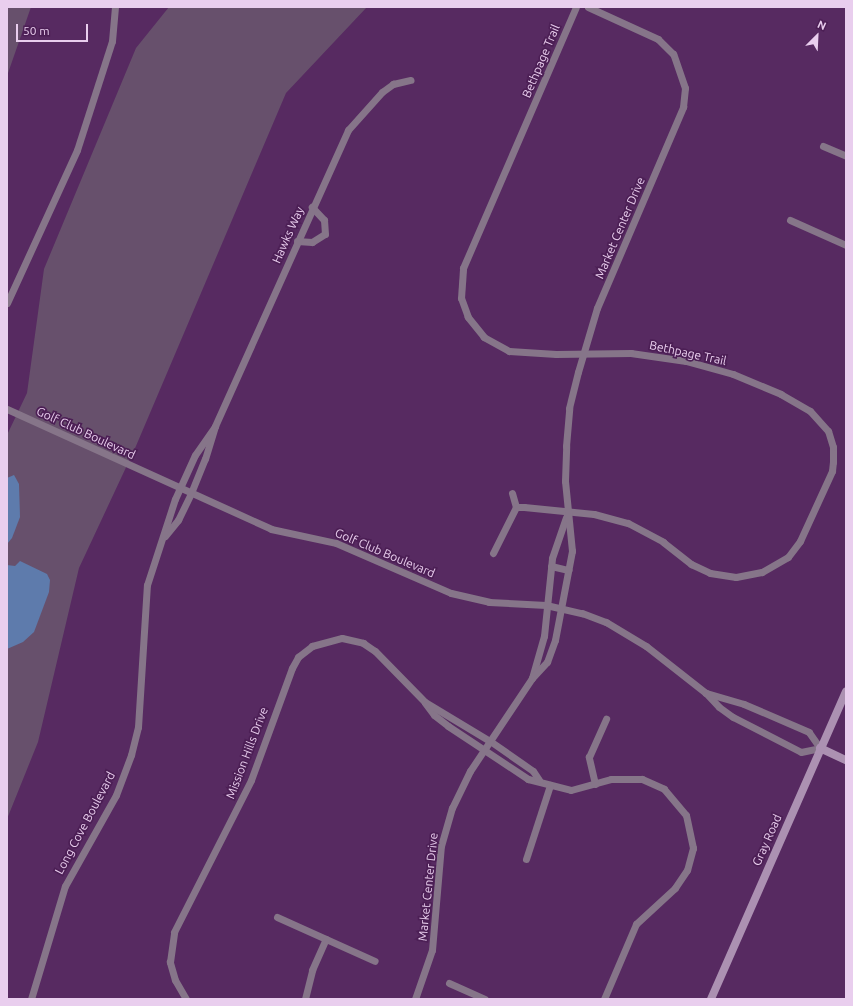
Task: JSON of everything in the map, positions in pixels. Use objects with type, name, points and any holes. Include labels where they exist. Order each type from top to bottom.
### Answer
[{"type":"street","points":[[7,303],[77,150],[112,41],[116,7]]},
{"type":"street","name":"Bethpage Trail","points":[[516,507],[568,511],[613,519],[642,529],[663,542],[691,564],[710,573],[728,577],[751,575],[771,569],[788,556],[798,545],[832,471],[833,447],[828,431],[816,416],[801,405],[754,382],[712,367],[658,356],[631,353],[520,352],[500,347],[484,337],[473,325],[464,309],[461,290],[464,268],[576,7]]},
{"type":"street","name":"Market Center Drive","points":[[415,999],[432,950],[441,846],[446,824],[464,783],[484,750],[532,678],[547,662],[551,652],[562,608],[572,551],[568,511],[566,446],[569,408],[583,353],[597,308],[674,132],[683,107],[685,88],[673,54],[658,39],[588,7]]},
{"type":"street","name":"Hawks Way","points":[[191,493],[205,459],[215,426],[338,148],[358,116],[393,84],[411,80]]},
{"type":"street","points":[[823,146],[846,156]]},
{"type":"street","points":[[298,241],[312,242],[325,234],[324,220],[312,208]]},
{"type":"street","points":[[790,220],[846,246]]},
{"type":"street","name":"Golf Club Boulevard","points":[[7,409],[271,529],[336,542],[451,593],[489,602],[546,605],[591,616],[622,629],[706,693],[719,707],[733,718],[801,752],[820,748],[810,732],[744,704],[706,693]]},
{"type":"street","name":"Hawks Way","points":[[180,488],[195,455],[215,426]]},
{"type":"street","name":"Long Cove Boulevard","points":[[31,999],[65,886],[116,795],[131,755],[138,726],[144,601],[150,572],[163,538],[168,514],[180,488]]},
{"type":"street","name":"Long Cove Boulevard","points":[[163,538],[178,520],[191,493]]},
{"type":"street","points":[[493,553],[516,507],[512,493]]},
{"type":"street","name":"Market Center Drive","points":[[532,678],[544,636],[551,566],[568,511]]},
{"type":"street","points":[[551,566],[569,570]]},
{"type":"street","name":"Mission Hills Drive","points":[[186,999],[175,980],[170,962],[174,932],[247,789],[288,675],[298,657],[312,646],[334,639],[349,638],[363,642],[375,651],[425,702],[439,720],[528,779],[539,780],[550,785],[571,790],[611,779],[634,777],[664,789],[686,814],[692,842],[690,863],[680,882],[636,924],[604,999]]},
{"type":"street","name":"Gray Road","points":[[711,999],[846,691]]},
{"type":"street","name":"Mission Hills Drive","points":[[425,702],[490,741],[533,771],[539,780]]},
{"type":"street","points":[[595,784],[589,757],[606,719]]},
{"type":"street","points":[[820,748],[846,760]]},
{"type":"street","points":[[526,859],[550,785]]},
{"type":"street","points":[[277,917],[375,961]]},
{"type":"street","points":[[305,999],[312,970],[326,939]]},
{"type":"street","points":[[449,983],[480,998]]},
{"type":"shaded area","points":[[7,7],[31,7],[7,76]]},
{"type":"shaded area","points":[[169,7],[367,7],[286,93],[136,446],[79,568],[38,742],[7,819],[7,435],[27,393],[44,269],[136,48]]},
{"type":"water","points":[[14,475],[19,484],[20,517],[12,538],[7,544],[7,478]]},
{"type":"water","points":[[20,561],[47,574],[50,580],[49,592],[34,632],[23,642],[7,649],[7,565],[15,566]]}]
